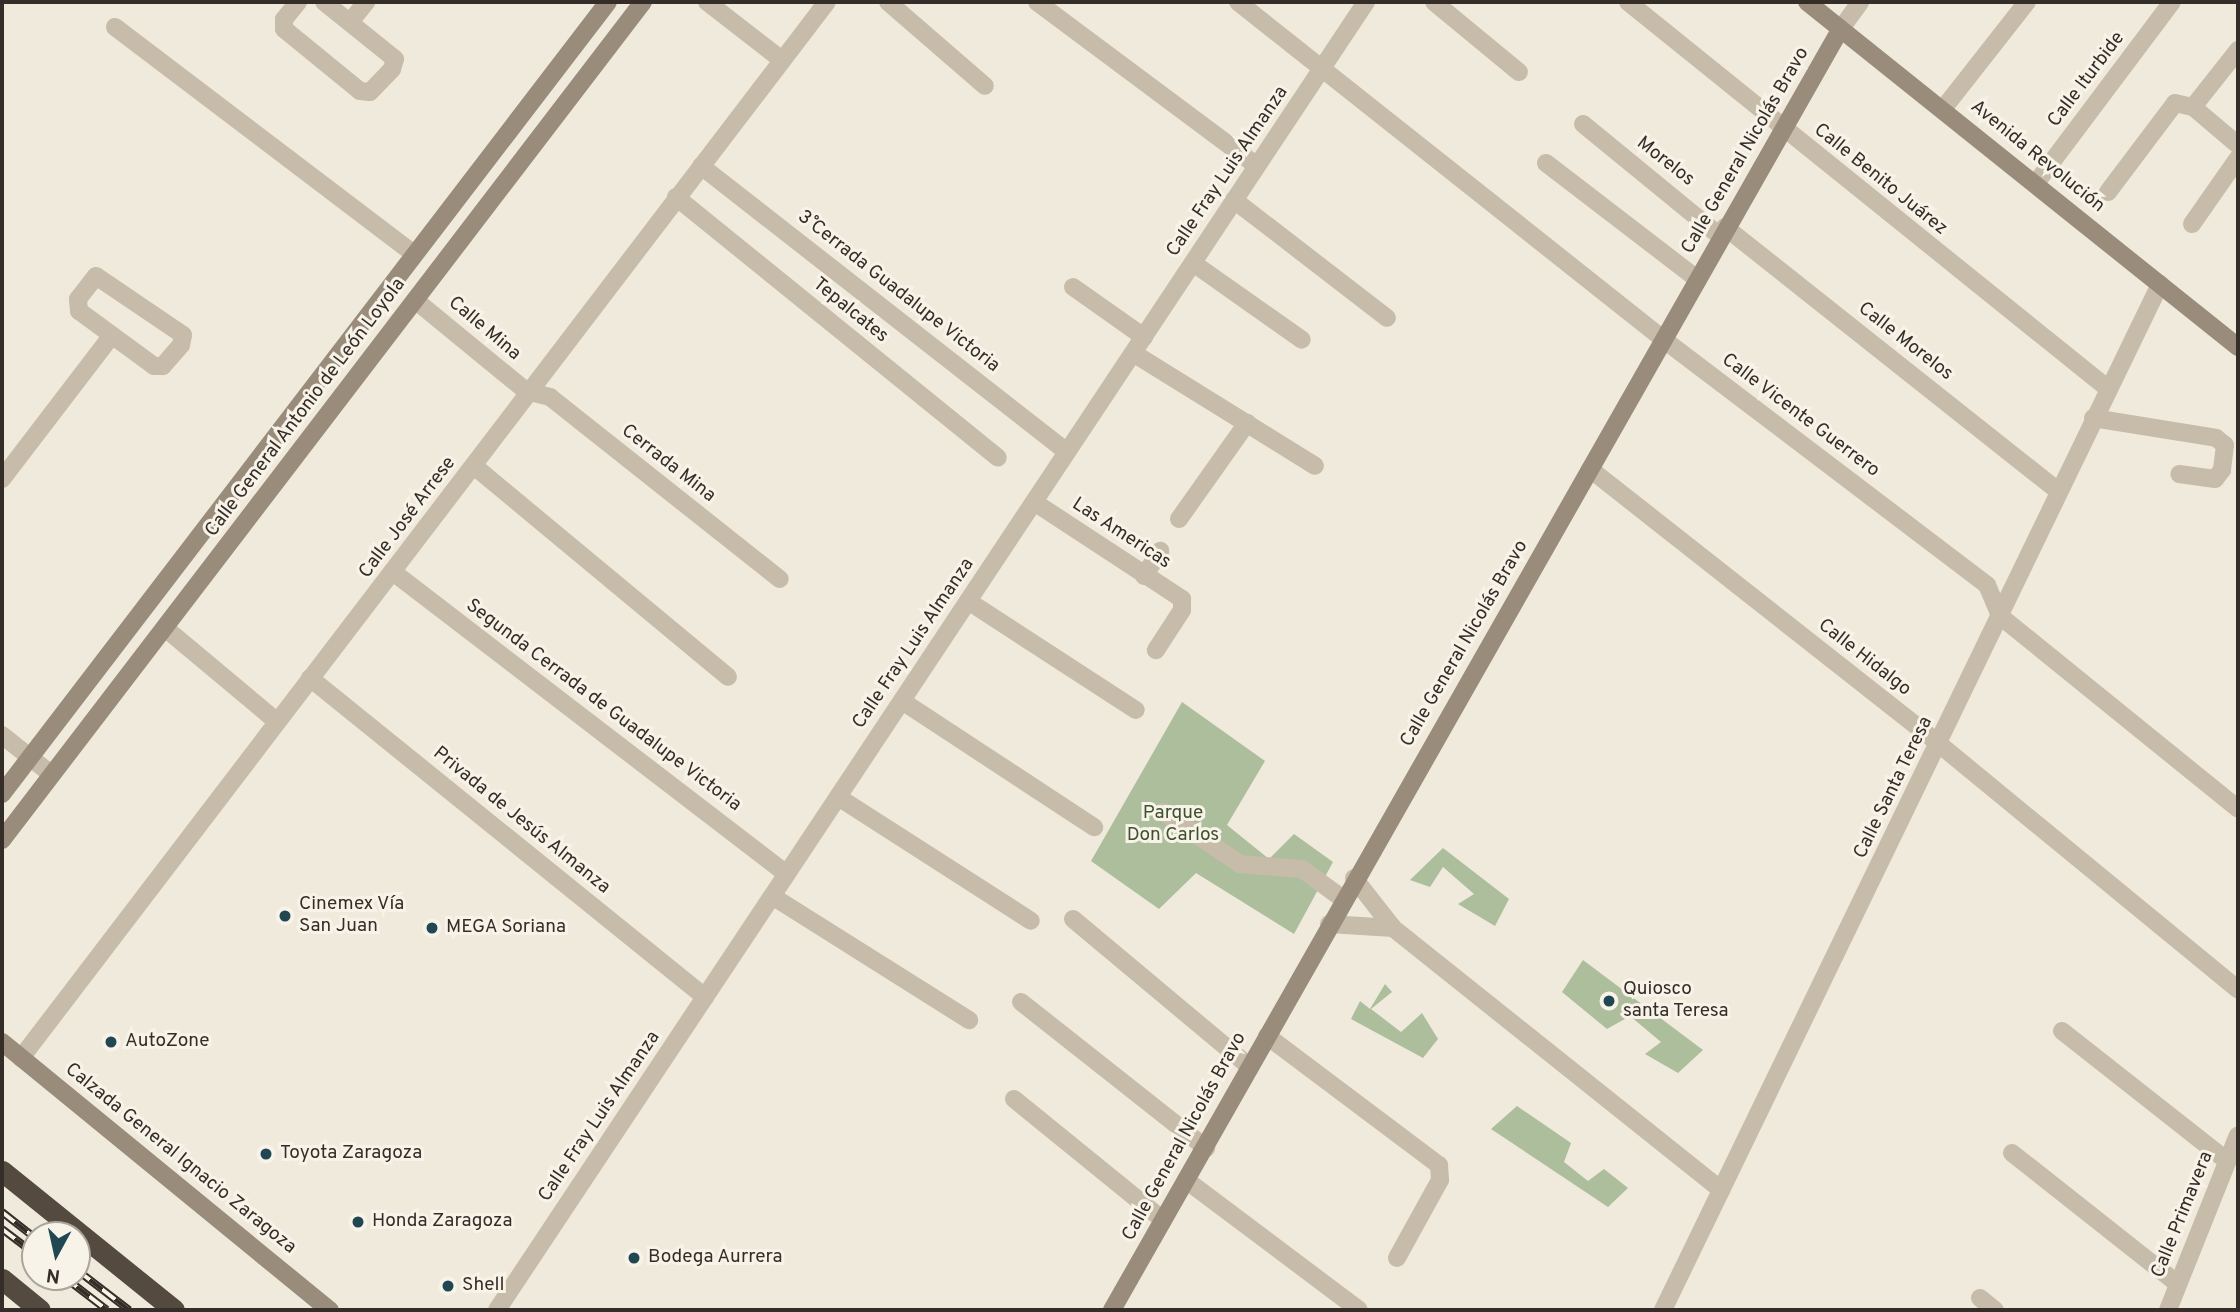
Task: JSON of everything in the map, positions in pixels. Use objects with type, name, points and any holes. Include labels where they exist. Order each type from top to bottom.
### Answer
[{"type":"highway","points":[[2,1171],[174,1310]]},
{"type":"highway","points":[[2,1279],[40,1310]]},
{"type":"street","points":[[298,2],[284,19],[284,29],[367,93],[396,62],[324,2]]},
{"type":"street","points":[[351,22],[366,2]]},
{"type":"street","name":"Calle General Antonio de León Loyola","points":[[2,794],[413,253],[608,2]]},
{"type":"street","name":"Calle General Antonio de León Loyola","points":[[2,840],[643,2]]},
{"type":"street","points":[[707,2],[782,60]]},
{"type":"street","name":"Calle José Arrese","points":[[21,1058],[275,720],[474,466],[526,391],[827,2]]},
{"type":"street","points":[[888,2],[985,86]]},
{"type":"street","points":[[1037,2],[1257,166]]},
{"type":"street","name":"Calle Vicente Guerrero","points":[[1238,2],[1664,339],[1987,585],[2000,616],[2238,808]]},
{"type":"street","name":"Calle Fray Luis Almanza","points":[[497,1310],[1366,2]]},
{"type":"street","points":[[1433,2],[1519,72]]},
{"type":"street","name":"Calle Benito Juárez","points":[[1628,2],[1783,130],[2107,388]]},
{"type":"street","name":"Avenida Revolución","points":[[1807,2],[2238,347]]},
{"type":"street","name":"Calle General Nicolás Bravo","points":[[1112,1310],[1206,1148],[1354,878],[1664,339],[1696,278],[1840,30],[1860,2]]},
{"type":"street","points":[[1943,109],[2027,2]]},
{"type":"street","name":"Calle Iturbide","points":[[2036,183],[2172,2]]},
{"type":"street","points":[[115,27],[413,253]]},
{"type":"street","points":[[2193,107],[2238,50]]},
{"type":"street","points":[[2108,192],[2171,107],[2181,102],[2193,107],[2238,145]]},
{"type":"street","name":"Morelos","points":[[1583,124],[1723,231]]},
{"type":"street","points":[[2192,224],[2238,158]]},
{"type":"street","points":[[1546,163],[1696,278]]},
{"type":"street","name":"3˚ Cerrada Guadalupe Victoria","points":[[701,166],[1067,452]]},
{"type":"street","name":"Tepalcates","points":[[676,197],[998,458]]},
{"type":"street","points":[[1234,200],[1387,318]]},
{"type":"street","name":"Calle Morelos","points":[[1723,231],[2058,491]]},
{"type":"street","points":[[1192,263],[1302,340]]},
{"type":"street","points":[[96,276],[184,338],[161,368],[111,335],[76,307],[96,276]]},
{"type":"street","name":"Calle Santa Teresa","points":[[1663,1310],[1939,744],[2107,388],[2160,284]]},
{"type":"street","points":[[1073,287],[1144,337]]},
{"type":"street","name":"Calle Mina","points":[[415,300],[526,391]]},
{"type":"street","points":[[2,479],[111,335]]},
{"type":"street","points":[[1133,352],[1315,466]]},
{"type":"street","name":"Cerrada Mina","points":[[526,391],[550,397],[780,579]]},
{"type":"street","points":[[2093,418],[2216,438],[2224,445],[2222,470],[2215,479],[2179,474]]},
{"type":"street","points":[[1179,519],[1247,423]]},
{"type":"street","points":[[474,466],[727,677]]},
{"type":"street","name":"Calle Hidalgo","points":[[1590,469],[1939,744],[2238,990]]},
{"type":"street","name":"Las Americas","points":[[1034,502],[1184,603],[1156,650]]},
{"type":"street","points":[[1144,576],[1160,551]]},
{"type":"street","name":"Segunda Cerrada de Guadalupe Victoria","points":[[393,572],[787,874]]},
{"type":"street","points":[[968,601],[1136,710]]},
{"type":"street","points":[[164,628],[275,720]]},
{"type":"street","name":"Privada de Jesús Almanza","points":[[310,678],[705,997]]},
{"type":"street","points":[[902,701],[1094,827]]},
{"type":"street","points":[[2,735],[51,774]]},
{"type":"street","points":[[838,797],[1031,921]]},
{"type":"street","points":[[1163,812],[1240,864],[1305,870],[1343,899]]},
{"type":"street","points":[[1354,878],[1393,928],[1721,1190]]},
{"type":"street","points":[[772,897],[969,1020]]},
{"type":"street","points":[[1073,919],[1250,1067]]},
{"type":"street","points":[[1329,924],[1393,928]]},
{"type":"street","points":[[1021,1002],[1206,1148]]},
{"type":"street","points":[[2062,1031],[2227,1161]]},
{"type":"street","points":[[1267,1036],[1439,1165],[1440,1180],[1397,1258]]},
{"type":"street","name":"Calzada General Ignacio Zaragoza","points":[[2,1042],[330,1310]]},
{"type":"street","points":[[1014,1099],[1163,1220]]},
{"type":"street","name":"Calle Primavera","points":[[2168,1310],[2238,1135]]},
{"type":"street","points":[[2012,1153],[2178,1284]]},
{"type":"street","points":[[1186,1180],[1359,1310]]},
{"type":"street","points":[[1980,1298],[1995,1310]]},
{"type":"green space","name":"Parque Don Carlos","points":[[1182,702],[1265,761],[1227,825],[1269,859],[1294,834],[1333,862],[1294,934],[1196,873],[1159,909],[1091,861]]},
{"type":"green space","points":[[1443,848],[1509,899],[1495,926],[1458,904],[1474,894],[1443,867],[1430,887],[1410,880]]},
{"type":"green space","points":[[1583,960],[1703,1050],[1678,1073],[1645,1054],[1661,1042],[1630,1016],[1607,1029],[1562,992]]},
{"type":"green space","points":[[1385,984],[1392,992],[1371,1009],[1401,1032],[1422,1013],[1438,1039],[1423,1058],[1351,1019],[1360,1001],[1370,1009]]},
{"type":"green space","points":[[1517,1106],[1571,1143],[1564,1162],[1588,1181],[1604,1169],[1628,1188],[1608,1207],[1491,1129]]},
{"type":"railway","points":[[2,1212],[21,1227]]},
{"type":"railway","points":[[2,1229],[21,1243]]},
{"type":"railway","points":[[91,1281],[129,1310]]},
{"type":"railway","points":[[82,1291],[107,1310]]},
{"type":"place","name":"Cinemex Vía San Juan","points":[[285,916]]},
{"type":"place","name":"MEGA Soriana","points":[[432,928]]},
{"type":"place","name":"Quiosco santa Teresa","points":[[1609,1001]]},
{"type":"place","name":"AutoZone","points":[[111,1042]]},
{"type":"place","name":"Toyota Zaragoza","points":[[266,1154]]},
{"type":"place","name":"Honda Zaragoza","points":[[358,1222]]},
{"type":"place","name":"Bodega Aurrera","points":[[634,1258]]},
{"type":"place","name":"Shell","points":[[448,1286]]}]
